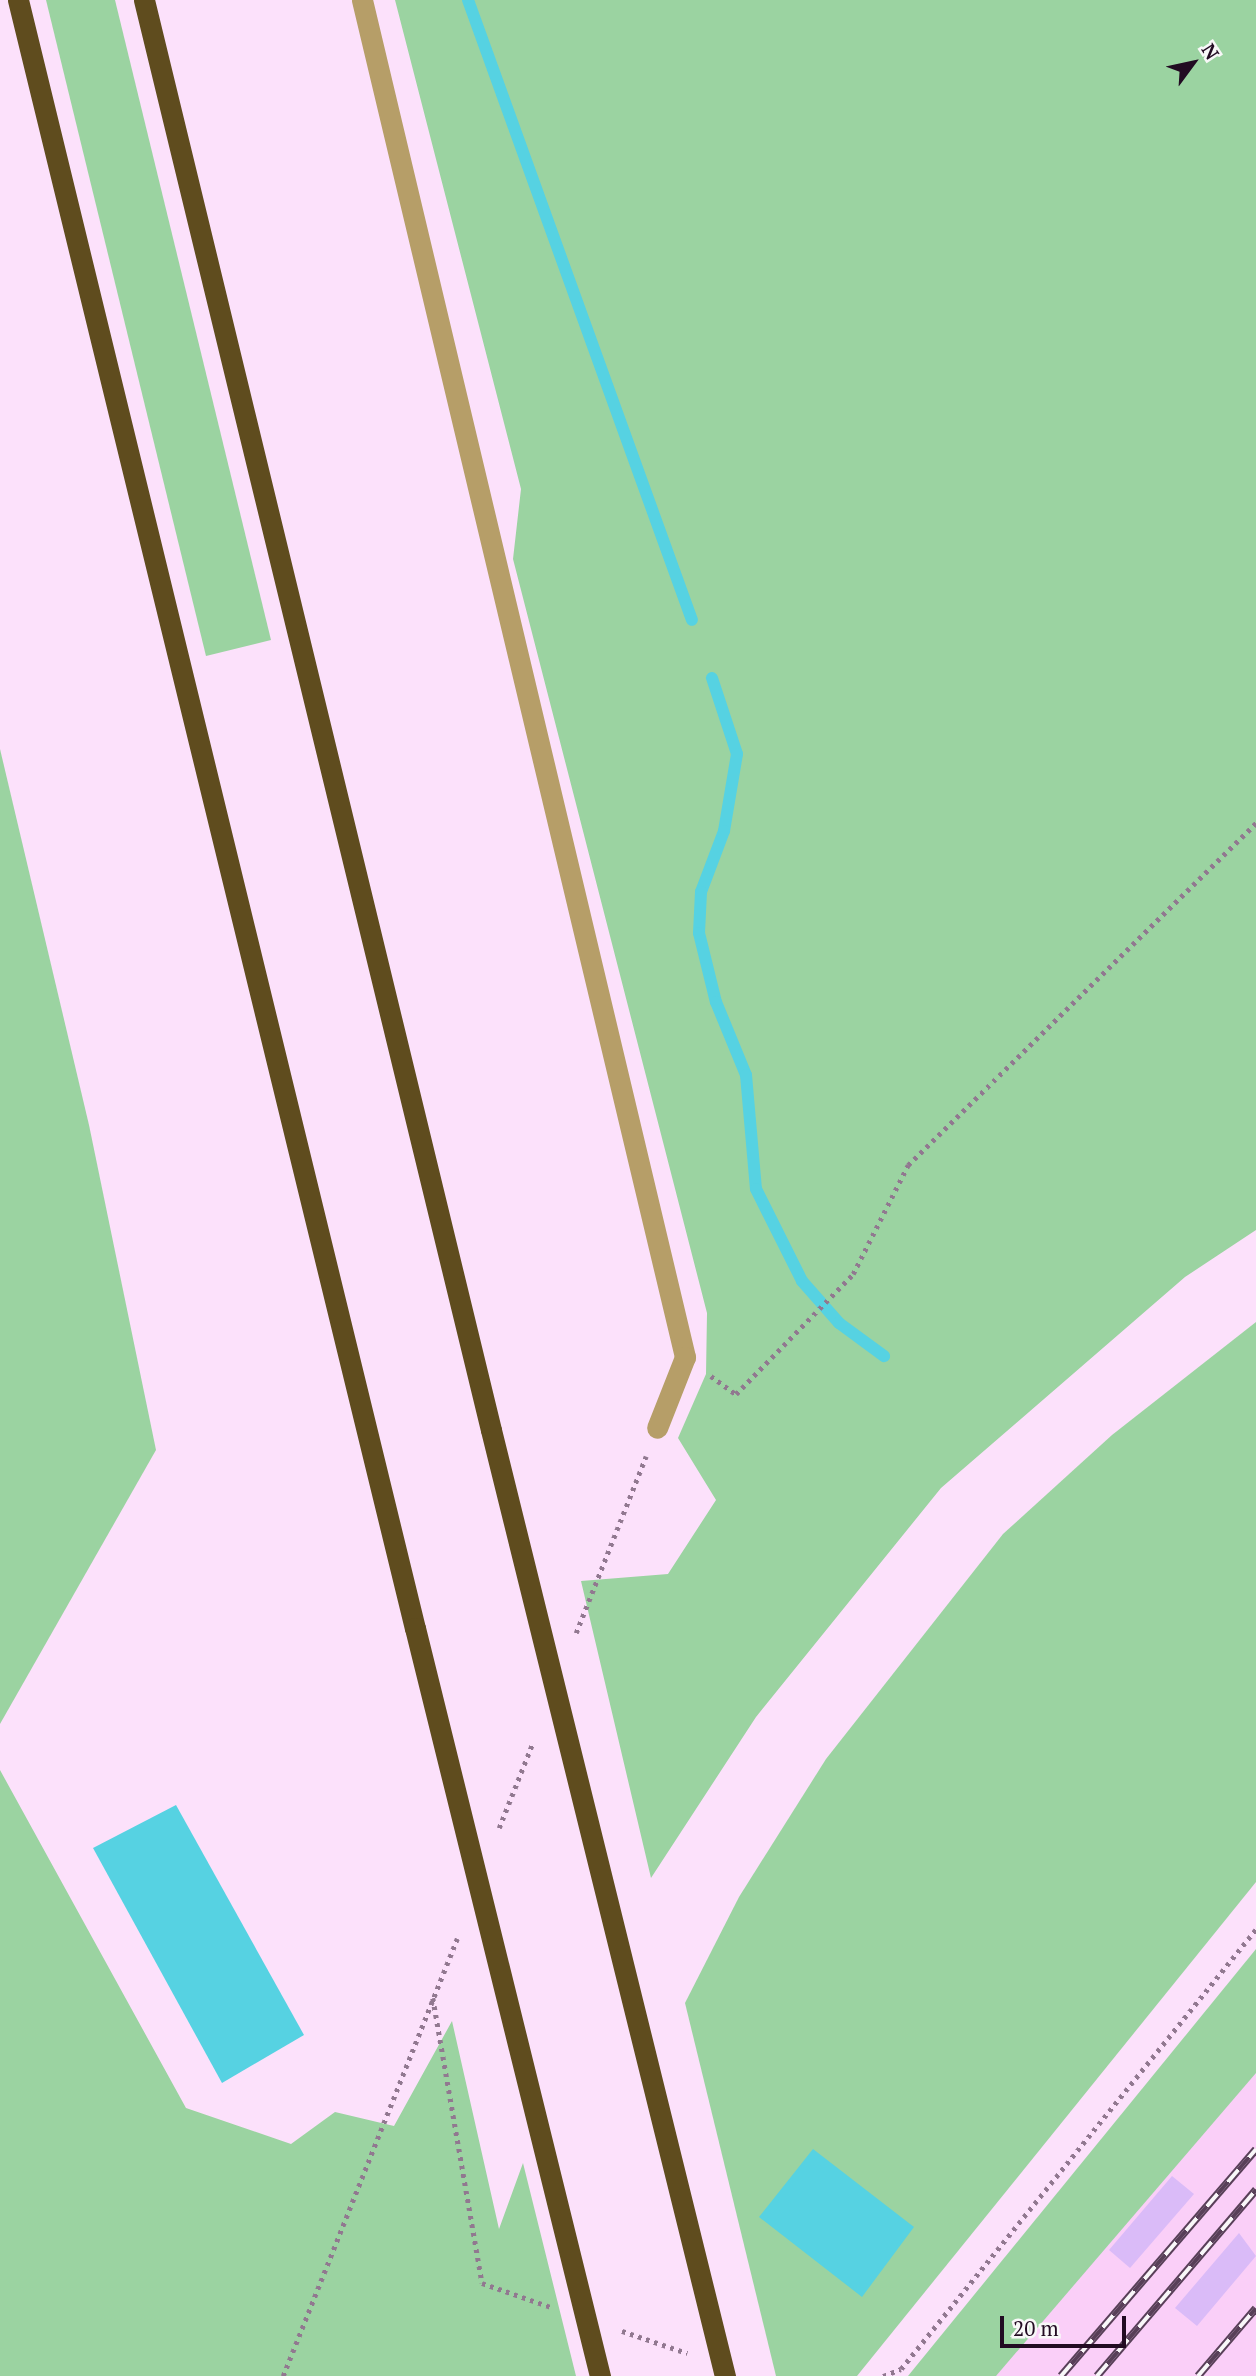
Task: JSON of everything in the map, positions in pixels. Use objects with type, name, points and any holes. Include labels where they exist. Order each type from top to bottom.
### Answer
[{"type":"highway","points":[[18,0],[600,2376]]},
{"type":"highway","points":[[144,0],[725,2376]]},
{"type":"lane","points":[[362,0],[685,1357],[657,1428]]},
{"type":"path","points":[[685,1357],[736,1394],[853,1274],[908,1165],[1256,823]]},
{"type":"path","points":[[883,2376],[901,2369],[1256,1928]]},
{"type":"path","points":[[283,2376],[433,1998]]},
{"type":"shaded area","points":[[1256,2058],[1256,2376],[973,2376]]},
{"type":"green space","points":[[46,0],[115,0],[271,640],[206,656]]},
{"type":"green space","points":[[395,0],[1256,0],[1256,1230],[1185,1277],[941,1488],[756,1717],[651,1878],[581,1581],[668,1574],[716,1500],[678,1438],[706,1374],[707,1313],[513,559],[521,489]]},
{"type":"green space","points":[[0,749],[89,1125],[156,1450],[0,1724]]},
{"type":"green space","points":[[1256,1322],[1256,1882],[857,2376],[776,2376],[685,2003],[739,1897],[826,1759],[1003,1534],[1112,1435]]},
{"type":"green space","points":[[0,1770],[186,2108],[291,2144],[335,2112],[394,2126],[452,2021],[499,2229],[523,2163],[576,2376],[0,2376]]},
{"type":"green space","points":[[1256,1949],[1256,2073],[996,2376],[908,2376]]},
{"type":"water","points":[[176,1805],[304,2035],[222,2083],[93,1848]]},
{"type":"water","points":[[813,2149],[914,2227],[862,2297],[759,2217]]},
{"type":"building","points":[[1172,2176],[1194,2194],[1130,2268],[1109,2250]]},
{"type":"building","points":[[1239,2233],[1256,2256],[1197,2326],[1175,2308]]},
{"type":"waterway","points":[[468,0],[692,620]]},
{"type":"waterway","points":[[712,678],[737,754],[724,831],[701,892],[699,933],[716,1002],[746,1075],[756,1189],[802,1281],[839,1323],[884,1356]]},
{"type":"railway","points":[[1061,2376],[1256,2149]]},
{"type":"railway","points":[[1097,2376],[1256,2190]]},
{"type":"railway","points":[[1198,2376],[1256,2308]]}]
